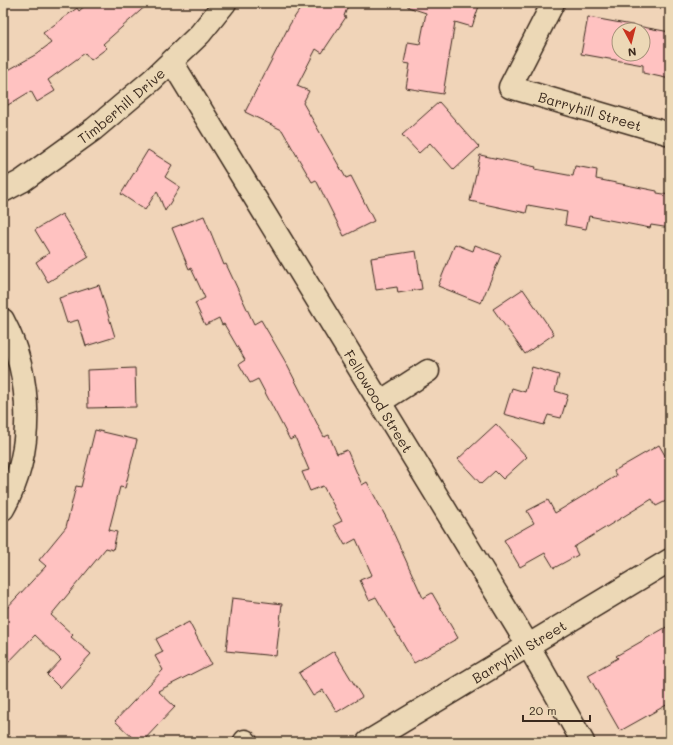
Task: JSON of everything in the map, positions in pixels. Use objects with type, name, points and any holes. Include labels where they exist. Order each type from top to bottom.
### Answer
[{"type":"street","name":"Timberhill Drive","points":[[3,192],[22,181],[94,129],[172,62],[200,34],[225,3]]},
{"type":"street","name":"Barryhill Street","points":[[553,3],[510,87],[670,134]]},
{"type":"street","name":"Fellowood Street","points":[[172,62],[528,645],[583,742]]},
{"type":"street","points":[[3,320],[16,348],[25,391],[26,413],[22,456],[12,491],[3,509]]},
{"type":"street","points":[[380,402],[428,371]]},
{"type":"street","name":"Barryhill Street","points":[[368,742],[670,560]]},
{"type":"building","points":[[88,3],[149,3],[103,44],[107,48],[91,60],[85,53],[48,80],[55,91],[37,102],[31,91],[3,108],[3,73],[35,55],[51,43],[43,33],[77,8],[79,11]]},
{"type":"building","points":[[304,3],[349,3],[344,16],[346,17],[322,53],[316,49],[297,86],[309,91],[303,103],[346,178],[351,176],[374,221],[344,236],[316,180],[312,182],[282,130],[245,112],[290,24]]},
{"type":"building","points":[[408,3],[480,3],[472,27],[455,22],[443,94],[406,88],[410,64],[404,63],[408,42],[420,44],[426,13],[408,7]]},
{"type":"building","points":[[588,17],[615,22],[611,22],[611,59],[581,54]]},
{"type":"building","points":[[651,29],[670,32],[670,79],[643,73],[643,65],[626,62],[651,62]]},
{"type":"building","points":[[439,102],[479,147],[454,170],[430,143],[419,153],[402,135]]},
{"type":"building","points":[[148,150],[172,165],[165,177],[180,187],[165,211],[157,191],[145,210],[121,194]]},
{"type":"building","points":[[480,155],[536,167],[535,169],[573,176],[575,166],[597,170],[596,179],[670,195],[670,228],[651,225],[650,228],[589,216],[586,229],[565,225],[567,212],[528,205],[526,213],[470,201]]},
{"type":"building","points":[[62,214],[89,257],[48,282],[36,262],[49,253],[35,230]]},
{"type":"building","points":[[204,216],[224,265],[226,264],[254,324],[261,320],[285,361],[324,437],[329,435],[337,454],[347,450],[362,485],[367,482],[388,521],[423,598],[432,593],[458,638],[414,663],[376,597],[369,600],[360,580],[372,575],[356,539],[345,545],[334,525],[342,521],[323,486],[310,491],[302,472],[309,470],[295,437],[290,440],[258,379],[250,383],[239,364],[245,360],[224,324],[222,325],[219,318],[205,325],[195,303],[205,298],[191,268],[189,269],[172,228]]},
{"type":"building","points":[[455,244],[473,251],[475,245],[501,255],[481,303],[438,286]]},
{"type":"building","points":[[416,251],[422,289],[398,293],[397,287],[376,290],[371,258]]},
{"type":"building","points":[[99,285],[115,337],[86,346],[78,320],[67,323],[59,298]]},
{"type":"building","points":[[523,289],[554,334],[525,354],[493,309]]},
{"type":"building","points":[[532,367],[559,375],[555,391],[568,395],[561,418],[548,415],[544,425],[504,414],[512,388],[525,392]]},
{"type":"building","points":[[135,368],[136,407],[88,408],[87,370]]},
{"type":"building","points":[[496,424],[527,457],[503,479],[495,471],[481,484],[458,459]]},
{"type":"building","points":[[95,430],[137,440],[125,488],[120,487],[109,530],[117,532],[113,550],[106,548],[51,615],[73,635],[71,637],[91,654],[60,688],[47,675],[61,660],[35,635],[3,668],[3,612],[46,566],[39,560],[66,527],[76,486],[81,487]]},
{"type":"building","points":[[659,445],[670,464],[670,499],[656,506],[652,499],[574,547],[578,555],[554,568],[545,553],[520,567],[504,540],[534,523],[527,511],[548,500],[555,513],[616,476],[614,471]]},
{"type":"building","points":[[232,598],[282,604],[276,656],[226,651]]},
{"type":"building","points":[[189,622],[211,664],[158,691],[175,707],[142,742],[137,742],[115,721],[163,670],[155,656],[163,652],[156,639]]},
{"type":"building","points":[[670,625],[670,703],[620,731],[588,675],[618,658],[616,656]]},
{"type":"building","points":[[334,651],[362,697],[337,712],[323,690],[313,696],[299,673]]}]
